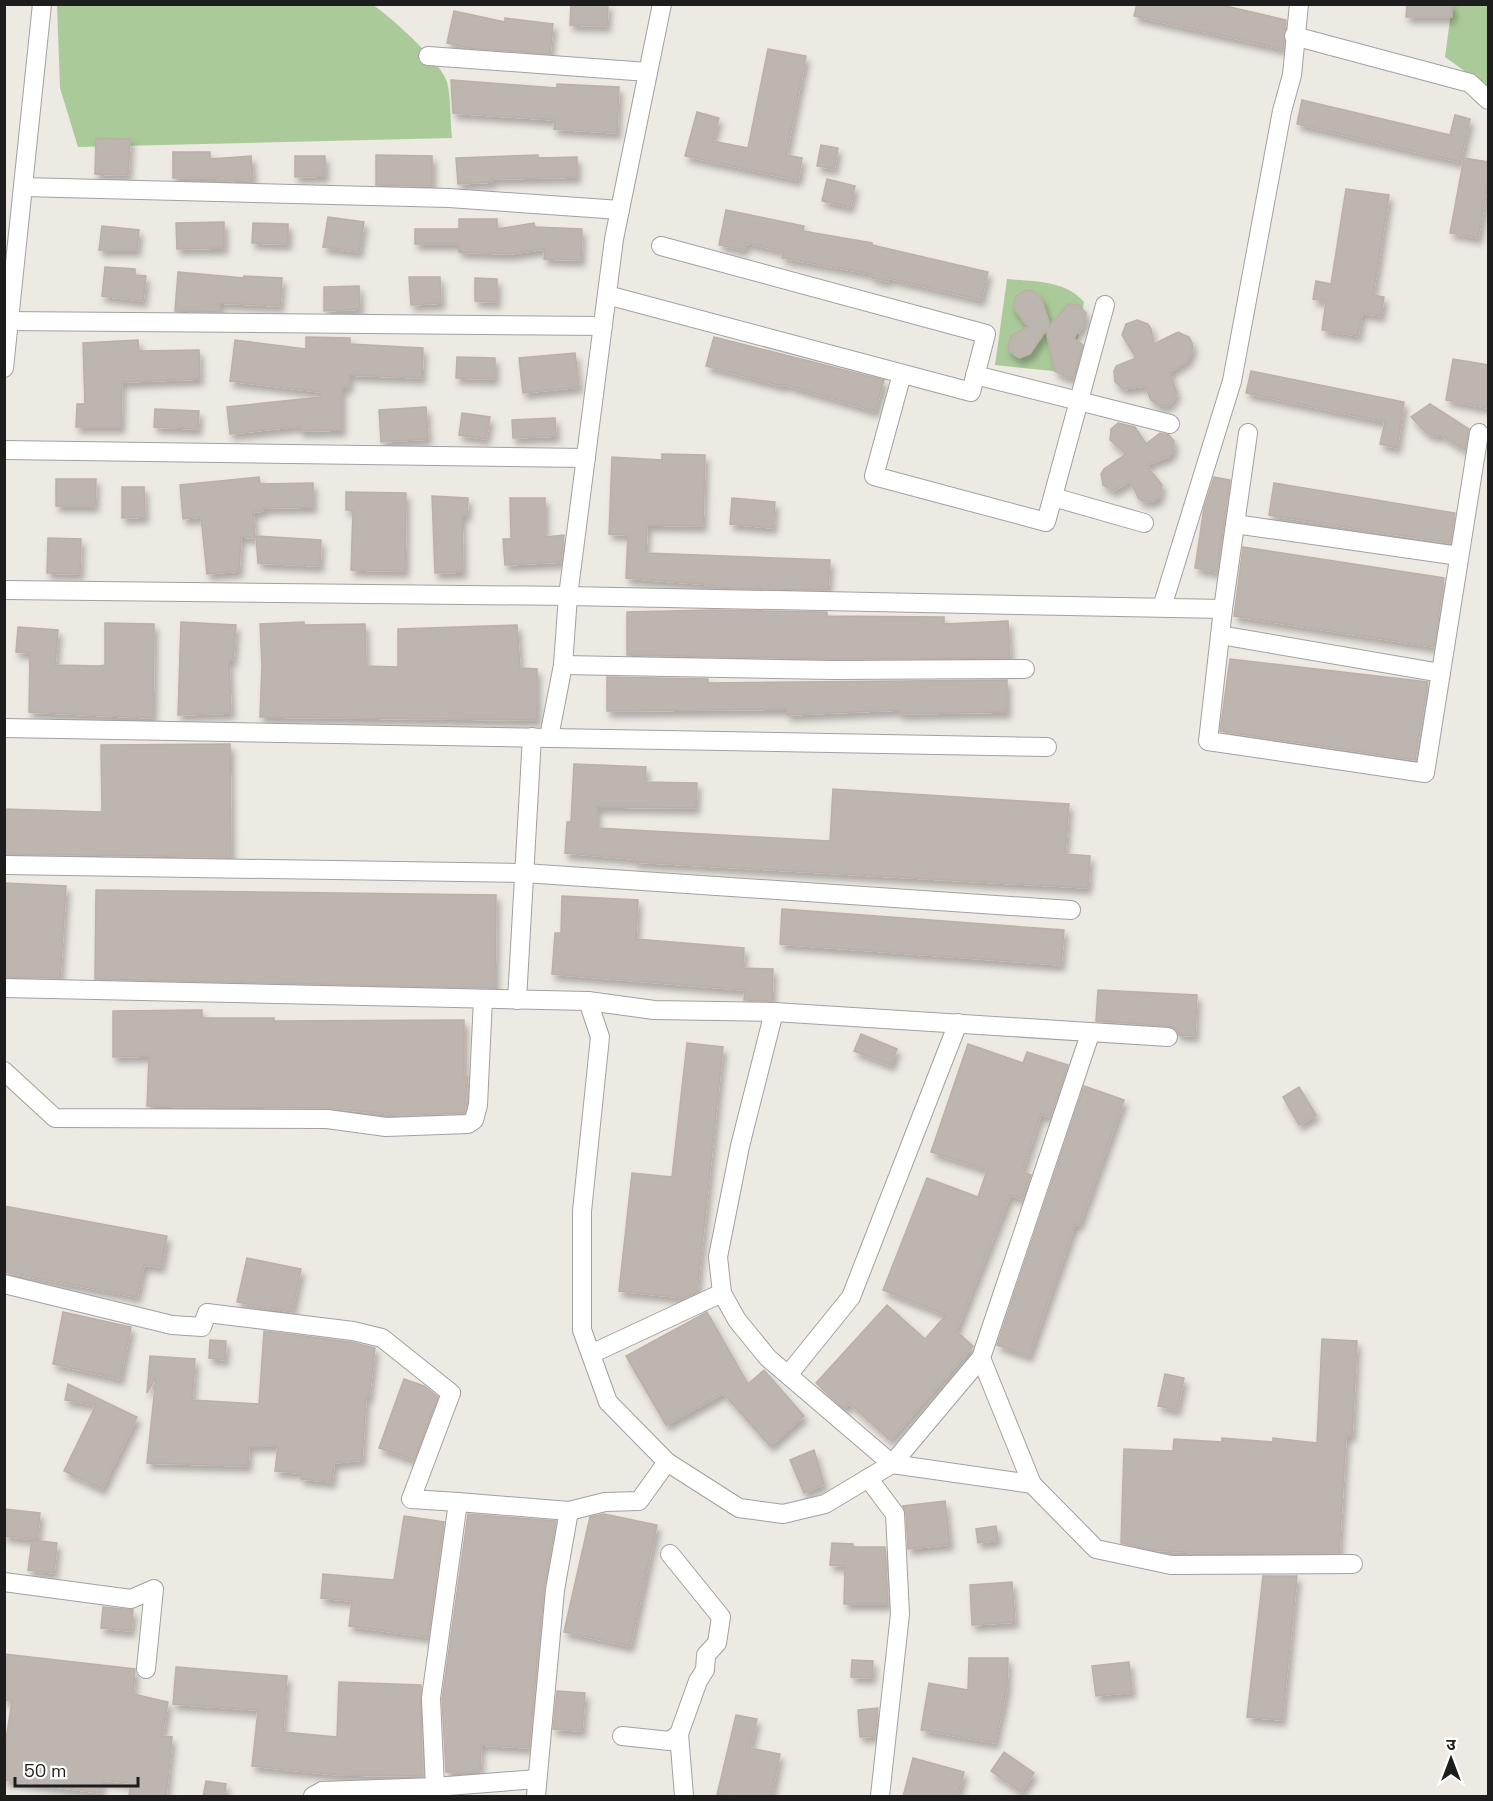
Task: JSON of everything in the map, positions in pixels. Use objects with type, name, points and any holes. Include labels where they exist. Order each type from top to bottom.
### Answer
[{"type":"street","points":[[4,368],[42,4]]},
{"type":"street","points":[[517,1000],[524,873],[541,737],[563,665],[567,596],[607,295],[620,210],[662,4]]},
{"type":"street","points":[[1162,608],[1232,381],[1282,111],[1292,75],[1294,36],[1299,4]]},
{"type":"street","points":[[1294,36],[1470,83],[1488,100]]},
{"type":"street","points":[[428,56],[648,72]]},
{"type":"street","points":[[23,187],[449,198],[620,210]]},
{"type":"street","points":[[607,295],[970,392],[986,334],[660,246]]},
{"type":"street","points":[[902,374],[874,476],[1046,522],[1105,305]]},
{"type":"street","points":[[7,322],[603,326]]},
{"type":"street","points":[[975,375],[1170,424]]},
{"type":"street","points":[[1248,433],[1223,609],[1208,741],[1425,773],[1479,433]]},
{"type":"street","points":[[4,450],[586,458]]},
{"type":"street","points":[[1053,497],[1144,523]]},
{"type":"street","points":[[1235,524],[1459,556]]},
{"type":"street","points":[[4,590],[567,596],[1223,609]]},
{"type":"street","points":[[1220,635],[1441,673]]},
{"type":"street","points":[[563,665],[1025,669]]},
{"type":"street","points":[[4,728],[1047,747]]},
{"type":"street","points":[[4,865],[524,873],[1071,910]]},
{"type":"street","points":[[4,988],[588,1001],[654,1010],[774,1012],[958,1023],[1090,1034],[1168,1037]]},
{"type":"street","points":[[4,1071],[55,1118],[327,1119],[386,1127],[468,1124],[474,1120],[477,1105],[483,999]]},
{"type":"street","points":[[588,1001],[600,1037],[582,1211],[582,1330],[608,1402],[667,1462],[739,1508],[783,1514],[825,1504],[892,1464],[981,1358],[1090,1034]]},
{"type":"street","points":[[774,1012],[740,1146],[718,1257],[722,1293],[737,1320],[768,1358],[892,1464],[1032,1484]]},
{"type":"street","points":[[788,1375],[851,1297],[958,1023]]},
{"type":"street","points":[[4,1284],[172,1325],[202,1327],[207,1313],[353,1331],[382,1338],[451,1393],[411,1499],[568,1511],[605,1502],[639,1501],[667,1462]]},
{"type":"street","points":[[591,1354],[722,1293]]},
{"type":"street","points":[[981,1358],[1032,1484],[1096,1549],[1171,1565],[1353,1564]]},
{"type":"street","points":[[868,1478],[895,1514],[900,1614],[880,1797]]},
{"type":"street","points":[[435,1787],[431,1698],[458,1502]]},
{"type":"street","points":[[314,1797],[322,1791],[397,1793],[435,1787],[536,1788],[555,1590],[568,1511]]},
{"type":"street","points":[[670,1554],[721,1617],[717,1643],[706,1655],[705,1671],[698,1681],[679,1734],[684,1797]]},
{"type":"street","points":[[4,1582],[131,1599],[154,1588],[146,1669]]},
{"type":"street","points":[[622,1736],[669,1741],[679,1734]]},
{"type":"green space","points":[[57,5],[373,5],[415,40],[443,74],[447,82],[450,102],[452,138],[78,147],[60,88]]},
{"type":"green space","points":[[1452,5],[1488,5],[1488,88],[1445,57]]},
{"type":"green space","points":[[1007,279],[1049,283],[1068,290],[1084,302],[1072,373],[995,365]]},
{"type":"building","points":[[571,4],[608,4],[607,26],[570,25]]},
{"type":"building","points":[[1137,4],[1217,4],[1286,20],[1283,49],[1134,16]]},
{"type":"building","points":[[1407,4],[1452,4],[1452,17],[1406,17]]},
{"type":"building","points":[[454,11],[505,22],[505,18],[553,24],[550,54],[469,48],[447,43]]},
{"type":"building","points":[[768,49],[806,56],[786,155],[802,158],[798,180],[685,156],[697,112],[719,118],[712,141],[748,148]]},
{"type":"building","points":[[451,80],[557,88],[557,84],[619,87],[617,133],[554,129],[555,120],[453,113]]},
{"type":"building","points":[[1302,100],[1450,135],[1455,115],[1470,119],[1460,162],[1297,124]]},
{"type":"building","points":[[96,138],[130,139],[128,175],[95,174]]},
{"type":"building","points":[[821,145],[838,148],[834,169],[817,166]]},
{"type":"building","points":[[173,152],[210,152],[210,159],[251,156],[253,179],[217,181],[217,178],[173,178]]},
{"type":"building","points":[[376,155],[432,156],[432,186],[376,185]]},
{"type":"building","points":[[538,155],[538,158],[577,157],[577,177],[491,179],[492,182],[458,184],[456,158]]},
{"type":"building","points":[[295,156],[325,156],[325,176],[295,177]]},
{"type":"building","points":[[1464,158],[1488,162],[1488,183],[1478,238],[1450,233]]},
{"type":"building","points":[[827,179],[855,186],[850,207],[822,201]]},
{"type":"building","points":[[1346,189],[1389,195],[1373,295],[1384,297],[1381,316],[1362,313],[1358,336],[1322,330],[1326,301],[1313,299],[1316,281],[1331,284]]},
{"type":"building","points":[[726,210],[804,226],[803,231],[872,243],[872,245],[988,272],[981,300],[888,278],[888,281],[872,278],[872,274],[782,258],[783,251],[746,243],[744,250],[719,245]]},
{"type":"building","points":[[328,217],[364,222],[359,252],[323,247]]},
{"type":"building","points":[[459,219],[497,219],[497,229],[534,223],[535,227],[582,229],[581,260],[544,259],[545,249],[510,254],[459,252],[459,244],[415,244],[415,229],[459,229]]},
{"type":"building","points":[[224,222],[224,248],[177,249],[176,223]]},
{"type":"building","points":[[253,223],[288,224],[288,244],[252,243]]},
{"type":"building","points":[[102,226],[139,230],[137,250],[99,250]]},
{"type":"building","points":[[105,267],[135,269],[135,275],[146,276],[143,301],[102,296]]},
{"type":"building","points":[[178,272],[244,278],[244,276],[282,278],[280,306],[219,303],[219,312],[175,311]]},
{"type":"building","points":[[409,277],[440,277],[441,303],[411,305]]},
{"type":"building","points":[[475,278],[497,279],[497,302],[475,301]]},
{"type":"building","points":[[359,286],[360,309],[324,311],[324,287]]},
{"type":"building","points":[[1026,290],[1032,291],[1041,298],[1050,325],[1047,329],[1068,304],[1079,305],[1086,313],[1085,323],[1074,338],[1083,345],[1074,377],[1066,377],[1055,371],[1046,330],[1030,354],[1019,358],[1009,351],[1008,345],[1012,335],[1028,327],[1013,307],[1016,296]]},
{"type":"building","points":[[1137,320],[1148,324],[1154,344],[1178,332],[1189,337],[1192,343],[1193,349],[1188,360],[1170,372],[1177,394],[1166,406],[1160,406],[1151,400],[1145,386],[1123,389],[1115,382],[1116,366],[1136,358],[1122,335],[1126,324]]},
{"type":"building","points":[[306,337],[350,338],[350,344],[423,348],[422,378],[349,375],[349,387],[342,387],[342,430],[300,431],[300,426],[230,434],[227,407],[321,397],[321,392],[230,381],[235,340],[306,349]]},
{"type":"building","points":[[714,337],[884,380],[875,411],[783,384],[782,386],[706,366]]},
{"type":"building","points":[[138,340],[139,351],[199,350],[200,379],[122,382],[121,427],[76,427],[77,404],[85,404],[83,343]]},
{"type":"building","points":[[575,353],[579,387],[523,393],[519,358]]},
{"type":"building","points":[[457,357],[495,358],[495,379],[456,378]]},
{"type":"building","points":[[1453,359],[1488,365],[1488,408],[1446,400]]},
{"type":"building","points":[[1251,371],[1404,402],[1397,448],[1380,444],[1385,422],[1246,393]]},
{"type":"building","points":[[1430,404],[1469,429],[1465,450],[1441,435],[1434,436],[1425,432],[1411,417]]},
{"type":"building","points":[[426,407],[428,439],[381,442],[379,410]]},
{"type":"building","points":[[155,409],[199,411],[198,429],[154,427]]},
{"type":"building","points":[[462,413],[490,417],[486,439],[459,435]]},
{"type":"building","points":[[555,418],[556,436],[513,438],[512,420]]},
{"type":"building","points":[[1118,423],[1135,427],[1146,444],[1160,433],[1169,435],[1174,441],[1173,452],[1169,456],[1146,465],[1162,485],[1160,496],[1156,500],[1145,502],[1139,499],[1130,481],[1113,491],[1103,485],[1101,474],[1104,469],[1126,454],[1110,440],[1111,429]]},
{"type":"building","points":[[662,454],[705,455],[703,526],[647,525],[646,553],[830,560],[828,590],[713,588],[713,585],[626,578],[628,535],[609,534],[612,457],[662,460]]},
{"type":"building","points":[[259,477],[260,484],[313,483],[313,507],[263,508],[263,511],[253,512],[255,538],[241,537],[239,571],[207,574],[201,517],[183,519],[180,485]]},
{"type":"building","points":[[1214,477],[1230,480],[1217,572],[1195,568],[1204,508]]},
{"type":"building","points":[[56,479],[96,479],[95,506],[56,506]]},
{"type":"building","points":[[1274,483],[1455,513],[1450,543],[1269,515]]},
{"type":"building","points":[[122,487],[144,487],[145,517],[122,518]]},
{"type":"building","points":[[346,492],[406,493],[405,571],[351,570],[353,510],[346,510]]},
{"type":"building","points":[[432,496],[468,498],[467,515],[462,515],[463,572],[435,573]]},
{"type":"building","points":[[510,498],[545,498],[545,537],[564,535],[561,562],[505,565],[503,539],[511,539]]},
{"type":"building","points":[[732,498],[775,502],[773,528],[730,524]]},
{"type":"building","points":[[256,536],[321,540],[320,566],[258,563]]},
{"type":"building","points":[[48,538],[81,539],[80,574],[47,573]]},
{"type":"building","points":[[1243,547],[1444,578],[1434,647],[1234,616]]},
{"type":"building","points":[[712,610],[827,612],[827,616],[944,617],[944,624],[1008,621],[1010,658],[833,659],[627,655],[627,612]]},
{"type":"building","points":[[181,622],[236,625],[233,660],[229,660],[231,713],[178,715]]},
{"type":"building","points":[[304,622],[304,625],[365,624],[366,666],[398,667],[398,629],[517,625],[520,668],[537,669],[537,720],[260,717],[262,665],[260,624]]},
{"type":"building","points":[[105,623],[154,624],[153,718],[29,712],[30,653],[16,652],[18,627],[58,630],[55,665],[100,666],[105,665]]},
{"type":"building","points":[[1230,659],[1428,682],[1415,760],[1220,731]]},
{"type":"building","points":[[607,677],[708,679],[708,683],[1007,680],[1007,712],[899,714],[899,710],[787,715],[787,709],[607,711]]},
{"type":"building","points":[[230,744],[231,857],[4,854],[4,809],[102,812],[101,745]]},
{"type":"building","points":[[574,764],[646,767],[645,782],[697,783],[696,808],[597,807],[597,828],[830,841],[833,789],[1069,804],[1065,854],[1090,856],[1088,888],[635,862],[635,859],[565,853],[567,822],[571,822]]},
{"type":"building","points":[[4,883],[66,886],[60,978],[4,977]]},
{"type":"building","points":[[96,890],[496,895],[495,988],[95,979]]},
{"type":"building","points":[[562,896],[638,900],[636,939],[744,948],[743,968],[773,969],[772,1001],[744,1000],[745,990],[552,974],[555,933],[561,933]]},
{"type":"building","points":[[782,909],[1064,930],[1061,965],[780,944]]},
{"type":"building","points":[[1098,990],[1197,995],[1195,1036],[1179,1035],[1175,1028],[1169,1026],[1096,1021]]},
{"type":"building","points":[[202,1010],[202,1018],[274,1018],[274,1021],[464,1020],[464,1077],[468,1077],[464,1113],[403,1115],[327,1108],[147,1106],[149,1056],[113,1057],[113,1011]]},
{"type":"building","points":[[861,1034],[897,1049],[891,1065],[854,1051]]},
{"type":"building","points":[[687,1043],[723,1047],[697,1292],[685,1298],[619,1291],[632,1173],[672,1177]]},
{"type":"building","points":[[968,1044],[1023,1063],[1027,1052],[1068,1065],[1050,1117],[1041,1114],[1022,1172],[1031,1175],[1022,1199],[1010,1195],[956,1331],[973,1346],[890,1440],[849,1403],[844,1409],[816,1383],[887,1305],[925,1339],[946,1315],[883,1290],[927,1178],[978,1197],[987,1170],[931,1152]]},
{"type":"building","points":[[1084,1086],[1124,1100],[1079,1225],[1075,1224],[1029,1356],[997,1345]]},
{"type":"building","points":[[1299,1087],[1316,1115],[1299,1125],[1283,1097]]},
{"type":"building","points":[[4,1206],[167,1236],[161,1267],[144,1265],[137,1297],[4,1272]]},
{"type":"building","points":[[247,1258],[301,1269],[292,1312],[237,1302]]},
{"type":"building","points":[[63,1312],[131,1327],[120,1379],[53,1364]]},
{"type":"building","points":[[707,1312],[748,1384],[764,1370],[804,1416],[770,1446],[723,1393],[666,1425],[626,1356]]},
{"type":"building","points":[[264,1331],[351,1342],[375,1348],[369,1397],[366,1397],[362,1460],[334,1463],[332,1482],[301,1479],[301,1473],[275,1471],[278,1446],[249,1446],[248,1466],[147,1463],[156,1377],[147,1393],[150,1356],[195,1359],[192,1400],[259,1404]]},
{"type":"building","points":[[1322,1339],[1357,1341],[1352,1436],[1346,1436],[1339,1553],[1198,1553],[1152,1550],[1121,1543],[1124,1449],[1173,1451],[1174,1439],[1222,1442],[1222,1438],[1273,1442],[1273,1438],[1317,1443]]},
{"type":"building","points":[[210,1340],[226,1341],[225,1360],[209,1358]]},
{"type":"building","points":[[1165,1374],[1184,1378],[1177,1410],[1158,1406]]},
{"type":"building","points":[[404,1379],[424,1386],[438,1397],[414,1460],[379,1448]]},
{"type":"building","points":[[68,1384],[137,1417],[102,1489],[64,1471],[96,1405],[65,1400]]},
{"type":"building","points":[[814,1450],[824,1484],[804,1493],[790,1460]]},
{"type":"building","points":[[945,1501],[950,1544],[908,1549],[906,1513],[903,1506]]},
{"type":"building","points":[[4,1509],[40,1513],[37,1540],[4,1536]]},
{"type":"building","points":[[468,1514],[556,1521],[544,1589],[529,1748],[481,1745],[480,1772],[446,1772],[442,1699]]},
{"type":"building","points":[[604,1514],[657,1525],[630,1646],[564,1632],[590,1517]]},
{"type":"building","points":[[404,1516],[444,1522],[428,1637],[349,1626],[352,1601],[321,1598],[323,1574],[394,1580]]},
{"type":"building","points":[[996,1526],[998,1540],[978,1543],[976,1529]]},
{"type":"building","points":[[32,1540],[57,1543],[54,1573],[28,1570]]},
{"type":"building","points":[[832,1543],[853,1544],[853,1547],[885,1547],[888,1604],[844,1604],[845,1566],[830,1565]]},
{"type":"building","points":[[1263,1576],[1297,1576],[1282,1720],[1247,1717]]},
{"type":"building","points":[[1012,1582],[1015,1622],[972,1625],[970,1585]]},
{"type":"building","points":[[103,1607],[133,1610],[131,1631],[101,1628]]},
{"type":"building","points":[[4,1654],[135,1669],[133,1694],[168,1702],[162,1736],[172,1737],[166,1797],[129,1797],[130,1783],[102,1780],[100,1793],[4,1780],[4,1752],[12,1701],[4,1700]]},
{"type":"building","points":[[969,1658],[1008,1658],[1007,1687],[995,1743],[921,1730],[929,1683],[968,1690]]},
{"type":"building","points":[[852,1660],[873,1661],[872,1678],[851,1677]]},
{"type":"building","points":[[1129,1662],[1132,1692],[1096,1696],[1092,1666]]},
{"type":"building","points":[[176,1667],[287,1676],[283,1732],[337,1737],[339,1682],[421,1685],[422,1776],[339,1775],[252,1766],[258,1710],[173,1704]]},
{"type":"building","points":[[557,1691],[585,1693],[582,1731],[553,1729]]},
{"type":"building","points":[[878,1708],[875,1736],[860,1737],[858,1710]]},
{"type":"building","points":[[736,1715],[757,1719],[750,1748],[780,1754],[771,1797],[717,1795]]},
{"type":"building","points":[[1004,1752],[1034,1773],[1021,1792],[991,1771]]},
{"type":"building","points":[[913,1758],[964,1772],[957,1797],[903,1797]]},
{"type":"building","points":[[206,1781],[226,1784],[224,1797],[203,1797]]}]
